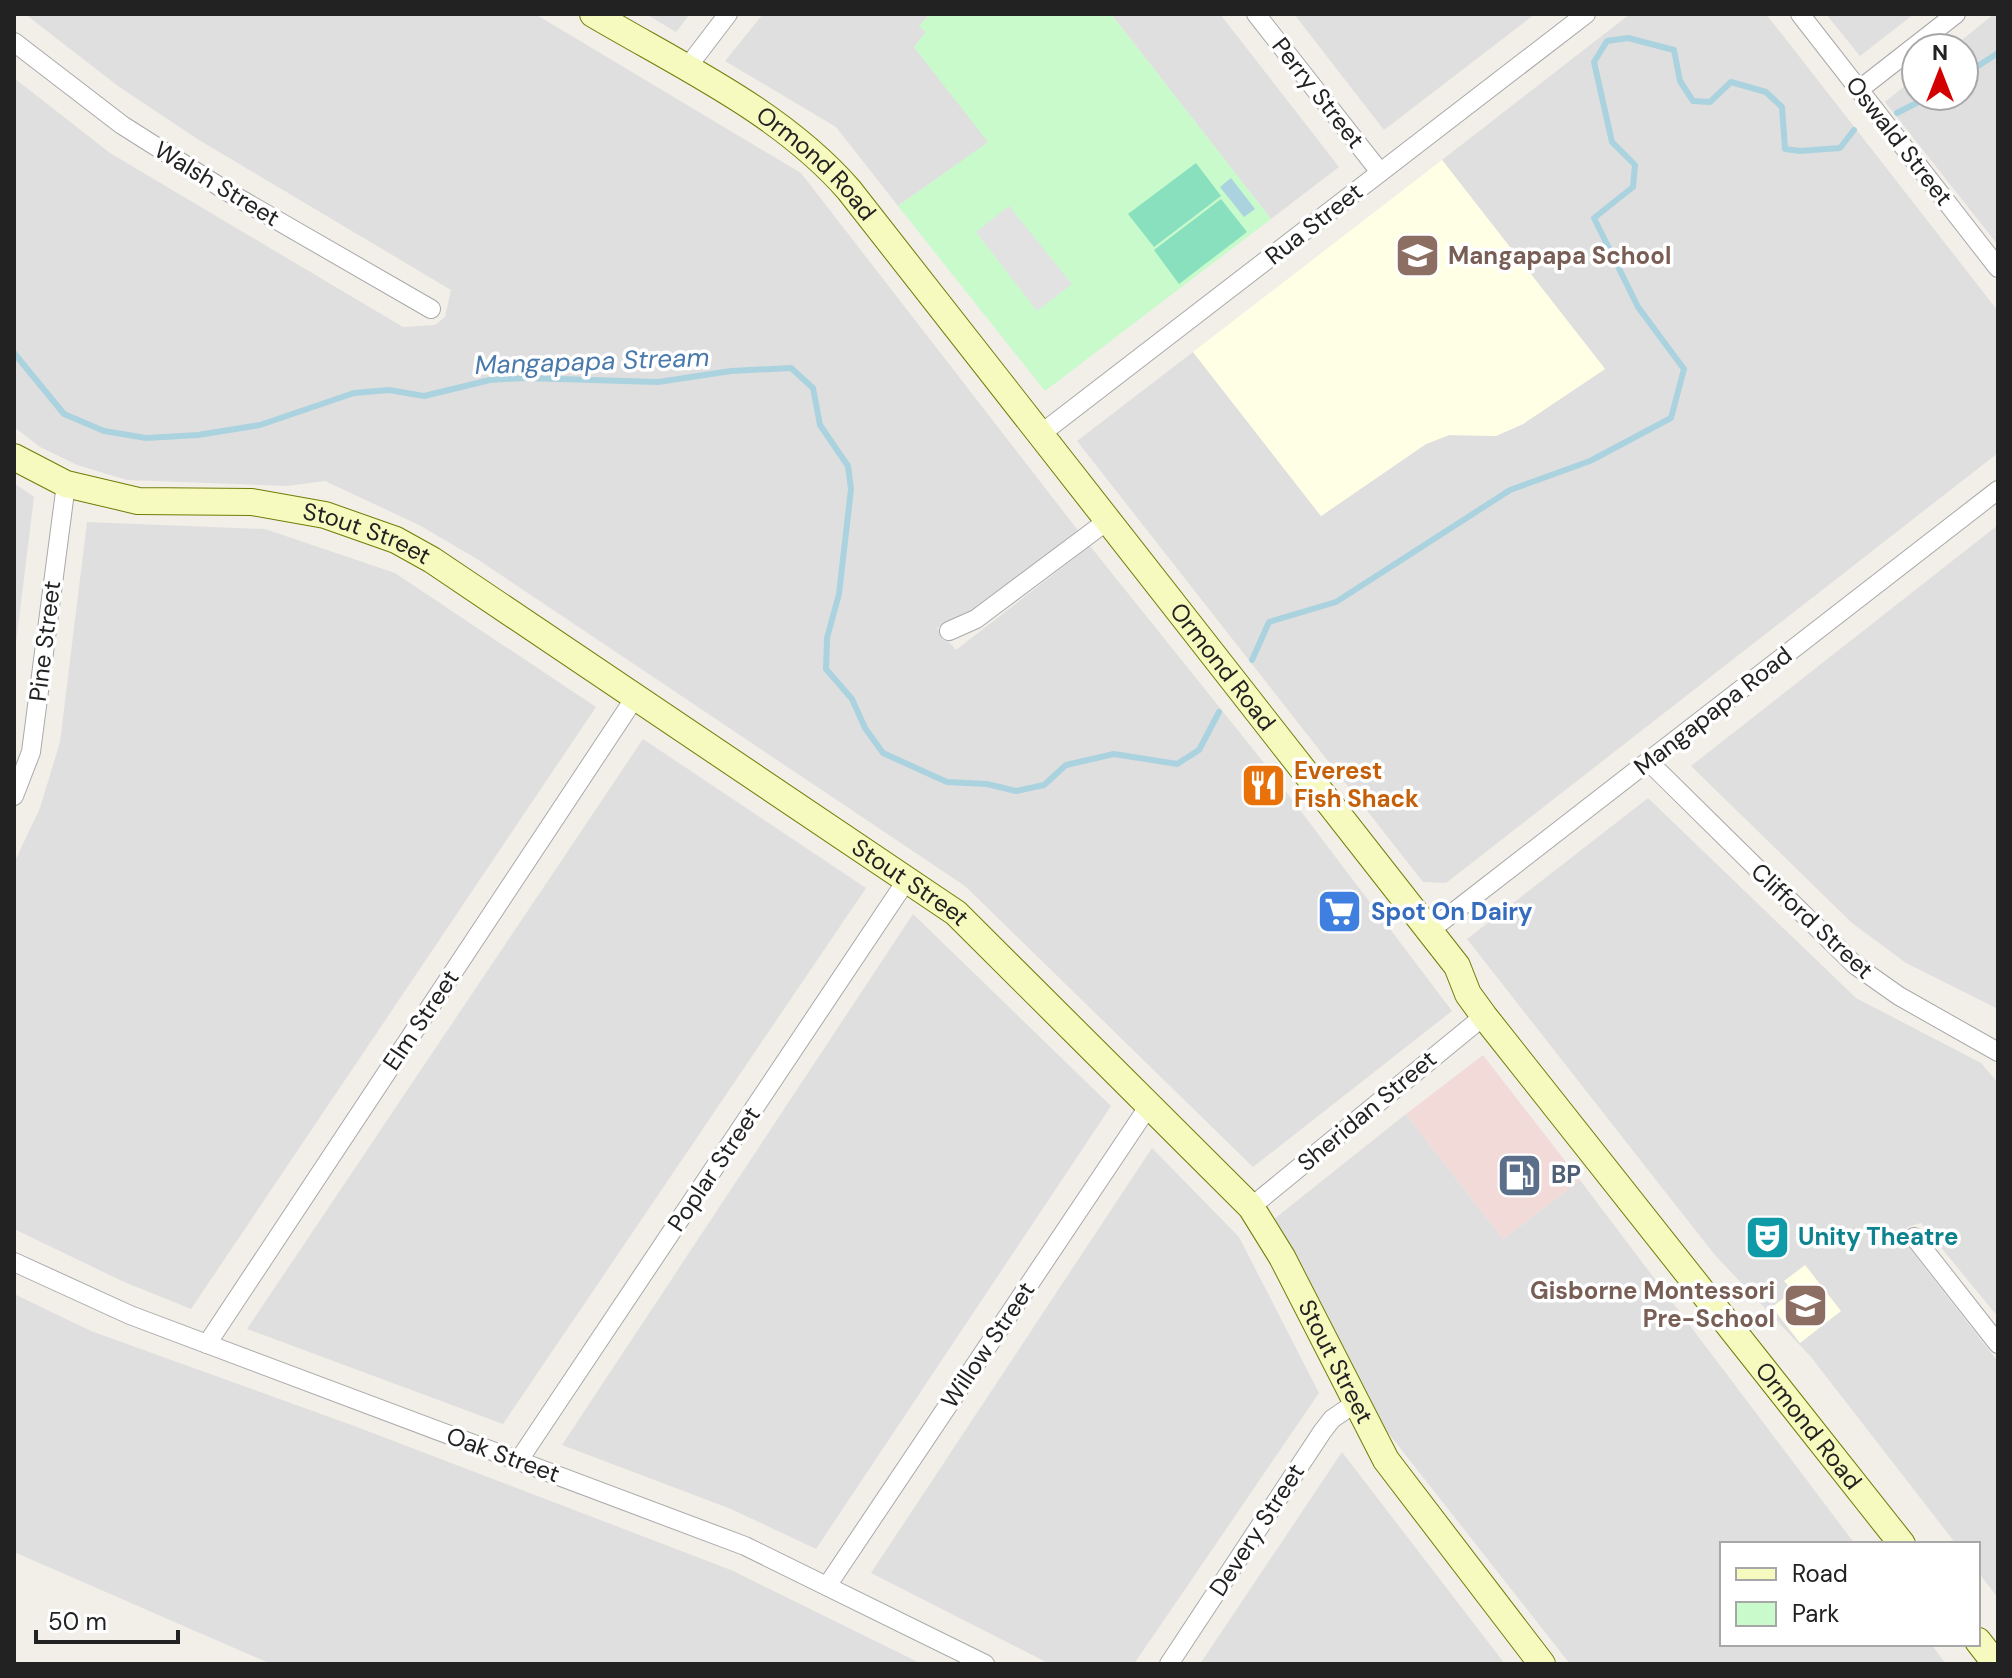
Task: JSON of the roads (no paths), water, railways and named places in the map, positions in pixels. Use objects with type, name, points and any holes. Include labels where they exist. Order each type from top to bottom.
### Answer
[{"type":"main road","name":"Ormond Road","points":[[593,14],[779,126],[827,166],[981,363],[1042,433],[1107,521],[1457,966],[1468,994],[1484,1016],[1900,1542]]},
{"type":"main road","name":"Stout Street","points":[[14,457],[66,484],[138,501],[241,501],[289,506],[364,527],[432,560],[956,913],[1251,1207],[1282,1257],[1354,1404],[1398,1477],[1542,1664]]},
{"type":"main road","points":[[1980,1644],[1996,1664]]},
{"type":"street","points":[[686,69],[728,14]]},
{"type":"street","name":"Perry Street","points":[[1256,14],[1380,172]]},
{"type":"street","name":"Rua Street","points":[[1042,433],[1586,14]]},
{"type":"street","name":"Oswald Street","points":[[1800,14],[1998,268]]},
{"type":"street","points":[[1860,89],[1956,14]]},
{"type":"street","name":"Walsh Street","points":[[14,42],[122,125],[228,192],[431,309]]},
{"type":"street","name":"Pine Street","points":[[14,796],[31,752],[66,484]]},
{"type":"street","name":"Mangapapa Road","points":[[1428,932],[1998,490]]},
{"type":"street","points":[[949,631],[976,619],[1107,521]]},
{"type":"street","name":"Elm Street","points":[[207,1344],[636,696]]},
{"type":"street","name":"Clifford Street","points":[[1649,762],[1855,965],[1899,996],[1998,1052]]},
{"type":"street","name":"Poplar Street","points":[[519,1460],[908,878]]},
{"type":"street","name":"Sheridan Street","points":[[1251,1207],[1484,1016]]},
{"type":"street","name":"Willow Street","points":[[827,1586],[1150,1104]]},
{"type":"street","points":[[1914,1237],[1998,1344]]},
{"type":"street","name":"Oak Street","points":[[14,1262],[130,1315],[745,1546],[985,1664]]},
{"type":"street","name":"Devery Street","points":[[1169,1664],[1322,1432],[1332,1419],[1354,1404]]},
{"type":"water","points":[[1231,178],[1255,209],[1244,217],[1220,187]]},
{"type":"waterway","name":"Mangapapa Stream","points":[[1252,660],[1269,622],[1336,602],[1510,490],[1590,461],[1671,418],[1684,369],[1638,307],[1594,218],[1633,187],[1635,165],[1612,142],[1594,62],[1607,41],[1628,38],[1674,50],[1680,81],[1693,101],[1710,102],[1731,82],[1766,92],[1782,107],[1785,149],[1840,148],[1854,130]]},
{"type":"waterway","name":"Mangapapa Stream","points":[[1980,65],[1998,53]]},
{"type":"waterway","name":"Mangapapa Stream","points":[[14,353],[64,414],[104,431],[146,438],[198,435],[260,425],[354,393],[389,390],[424,396],[490,380],[525,378],[658,382],[731,371],[791,368],[813,388],[820,425],[848,466],[851,489],[839,594],[827,638],[826,669],[852,699],[865,728],[883,753],[947,782],[987,784],[1016,791],[1044,785],[1066,765],[1114,754],[1177,764],[1199,750],[1219,712]]},
{"type":"place","name":"Mangapapa School","points":[[1417,256]]},
{"type":"place","name":"Everest Fish Shack","points":[[1263,785]]},
{"type":"place","name":"Spot On Dairy","points":[[1340,912]]},
{"type":"place","name":"BP","points":[[1520,1175]]},
{"type":"place","name":"Unity Theatre","points":[[1767,1237]]},
{"type":"place","name":"Gisborne Montessori Pre-School","points":[[1806,1305]]}]
